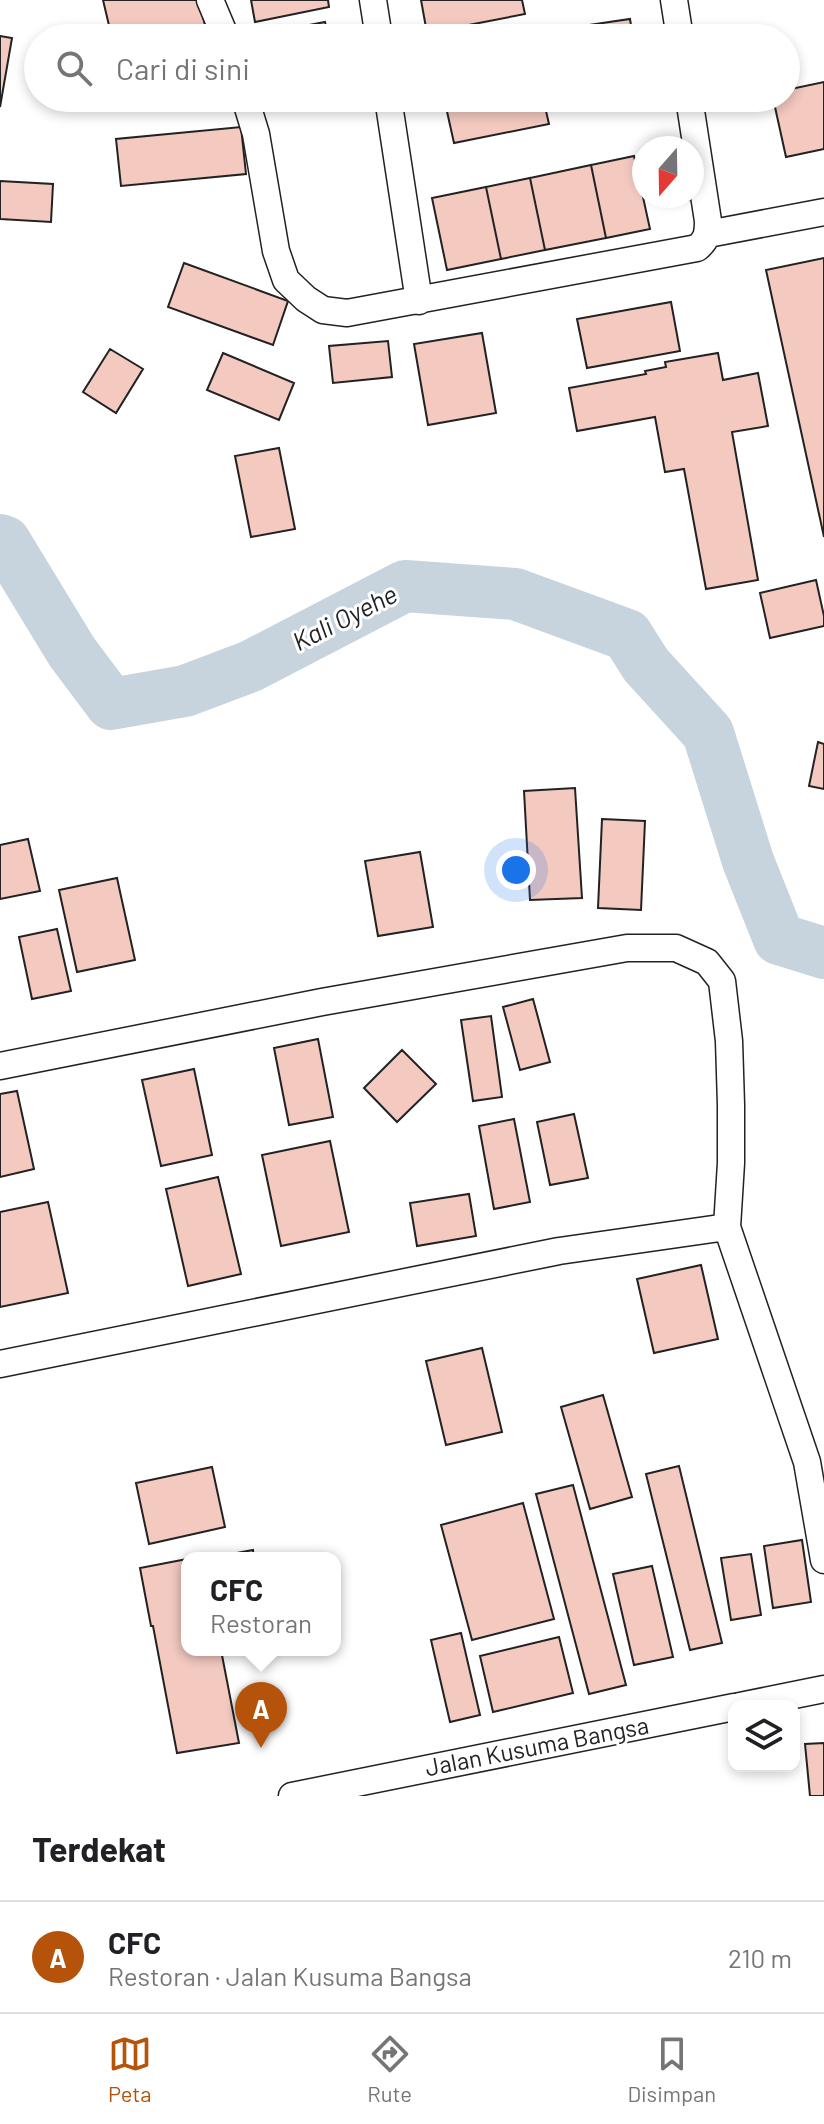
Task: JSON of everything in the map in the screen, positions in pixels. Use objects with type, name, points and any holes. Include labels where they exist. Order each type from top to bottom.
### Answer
[{"type":"street","points":[[210,0],[220,24]]},
{"type":"street","points":[[373,0],[377,24]]},
{"type":"street","points":[[674,0],[678,24]]},
{"type":"street","points":[[249,112],[256,134],[276,251],[286,280],[323,310],[347,313],[697,248],[708,234],[708,221],[691,112]]},
{"type":"street","points":[[390,112],[419,301]]},
{"type":"street","points":[[708,234],[824,212]]},
{"type":"street","points":[[0,1066],[322,1002],[627,948],[676,948],[696,955],[707,962],[722,981],[729,1041],[731,1163],[727,1227],[807,1462],[824,1560]]},
{"type":"street","points":[[0,1364],[559,1251],[727,1227]]},
{"type":"street","points":[[770,1700],[824,1689]]},
{"type":"street","name":"Jalan Kusuma Bangsa","points":[[292,1796],[728,1708]]},
{"type":"building","points":[[103,0],[199,0],[205,24],[109,24]]},
{"type":"building","points":[[251,0],[328,0],[329,7],[255,22]]},
{"type":"building","points":[[421,0],[522,0],[525,14],[473,24],[425,24]]},
{"type":"building","points":[[630,19],[631,24],[596,24]]},
{"type":"building","points":[[0,36],[12,38],[0,107]]},
{"type":"building","points":[[824,82],[824,149],[786,157],[776,112],[800,112],[800,87]]},
{"type":"building","points":[[447,112],[546,112],[549,124],[454,143]]},
{"type":"building","points":[[241,127],[246,174],[121,186],[116,139]]},
{"type":"building","points":[[632,156],[632,208],[645,208],[650,229],[606,238],[591,165]]},
{"type":"building","points":[[591,165],[606,238],[545,250],[530,178]]},
{"type":"building","points":[[530,178],[545,250],[501,259],[486,187]]},
{"type":"building","points":[[0,181],[53,184],[51,222],[0,219]]},
{"type":"building","points":[[486,187],[501,259],[447,270],[432,198]]},
{"type":"building","points":[[824,258],[824,537],[766,270]]},
{"type":"building","points":[[184,263],[288,301],[273,345],[168,307]]},
{"type":"building","points":[[671,302],[680,351],[587,368],[577,319]]},
{"type":"building","points":[[482,333],[496,413],[428,425],[414,344]]},
{"type":"building","points":[[388,341],[392,377],[333,383],[329,346]]},
{"type":"building","points":[[110,349],[143,369],[116,413],[83,392]]},
{"type":"building","points":[[223,353],[294,383],[279,420],[207,390]]},
{"type":"building","points":[[718,353],[723,380],[758,373],[768,426],[732,432],[758,580],[706,589],[684,469],[665,472],[655,417],[577,431],[569,388],[646,374],[645,371],[666,367],[665,362]]},
{"type":"building","points":[[279,448],[295,529],[251,537],[235,456]]},
{"type":"building","points":[[816,580],[824,626],[770,638],[760,593]]},
{"type":"building","points":[[818,742],[824,744],[824,789],[809,786]]},
{"type":"building","points":[[575,788],[582,898],[530,900],[524,791]]},
{"type":"building","points":[[602,819],[645,821],[641,910],[598,908]]},
{"type":"building","points":[[28,839],[40,891],[0,899],[0,845]]},
{"type":"building","points":[[420,852],[433,927],[378,936],[365,861]]},
{"type":"building","points":[[117,878],[135,960],[77,972],[59,890]]},
{"type":"building","points":[[57,929],[71,991],[32,999],[19,937]]},
{"type":"building","points":[[533,999],[550,1062],[520,1070],[503,1007]]},
{"type":"building","points":[[491,1016],[502,1097],[473,1101],[461,1020]]},
{"type":"building","points":[[318,1039],[333,1117],[289,1125],[274,1048]]},
{"type":"building","points":[[402,1050],[436,1084],[397,1122],[364,1088]]},
{"type":"building","points":[[194,1069],[212,1155],[161,1166],[142,1080]]},
{"type":"building","points":[[17,1091],[34,1169],[0,1177],[0,1094]]},
{"type":"building","points":[[574,1114],[588,1178],[550,1185],[537,1122]]},
{"type":"building","points":[[514,1119],[530,1202],[494,1209],[479,1126]]},
{"type":"building","points":[[330,1141],[349,1232],[281,1246],[262,1155]]},
{"type":"building","points":[[218,1177],[241,1274],[188,1286],[166,1189]]},
{"type":"building","points":[[469,1194],[476,1236],[417,1246],[410,1203]]},
{"type":"building","points":[[48,1202],[68,1293],[0,1307],[0,1212]]},
{"type":"building","points":[[701,1265],[718,1339],[654,1353],[637,1279]]},
{"type":"building","points":[[482,1348],[502,1432],[446,1445],[426,1361]]},
{"type":"building","points":[[603,1395],[632,1497],[590,1509],[561,1407]]},
{"type":"building","points":[[679,1466],[722,1643],[690,1650],[646,1474]]},
{"type":"building","points":[[212,1467],[225,1527],[149,1544],[136,1483]]},
{"type":"building","points":[[573,1485],[626,1685],[589,1694],[536,1494]]},
{"type":"building","points":[[523,1503],[554,1619],[472,1640],[441,1525]]},
{"type":"building","points":[[802,1540],[811,1602],[773,1608],[764,1546]]},
{"type":"building","points":[[751,1554],[761,1615],[731,1620],[721,1558]]},
{"type":"building","points":[[181,1560],[181,1656],[222,1656],[239,1743],[177,1753],[140,1568]]},
{"type":"building","points":[[652,1566],[673,1657],[634,1665],[613,1574]]},
{"type":"building","points":[[461,1633],[480,1715],[450,1722],[431,1640]]},
{"type":"building","points":[[559,1637],[573,1693],[493,1712],[480,1656]]},
{"type":"building","points":[[824,1743],[824,1796],[810,1796],[805,1744]]},
{"type":"waterway","name":"Kali Oyehe","points":[[0,540],[5,542],[72,652],[111,704],[185,691],[251,666],[405,586],[515,594],[627,635],[646,665],[708,733],[748,861],[779,939],[824,953]]},
{"type":"place","name":"CFC","points":[[261,1748]]}]
